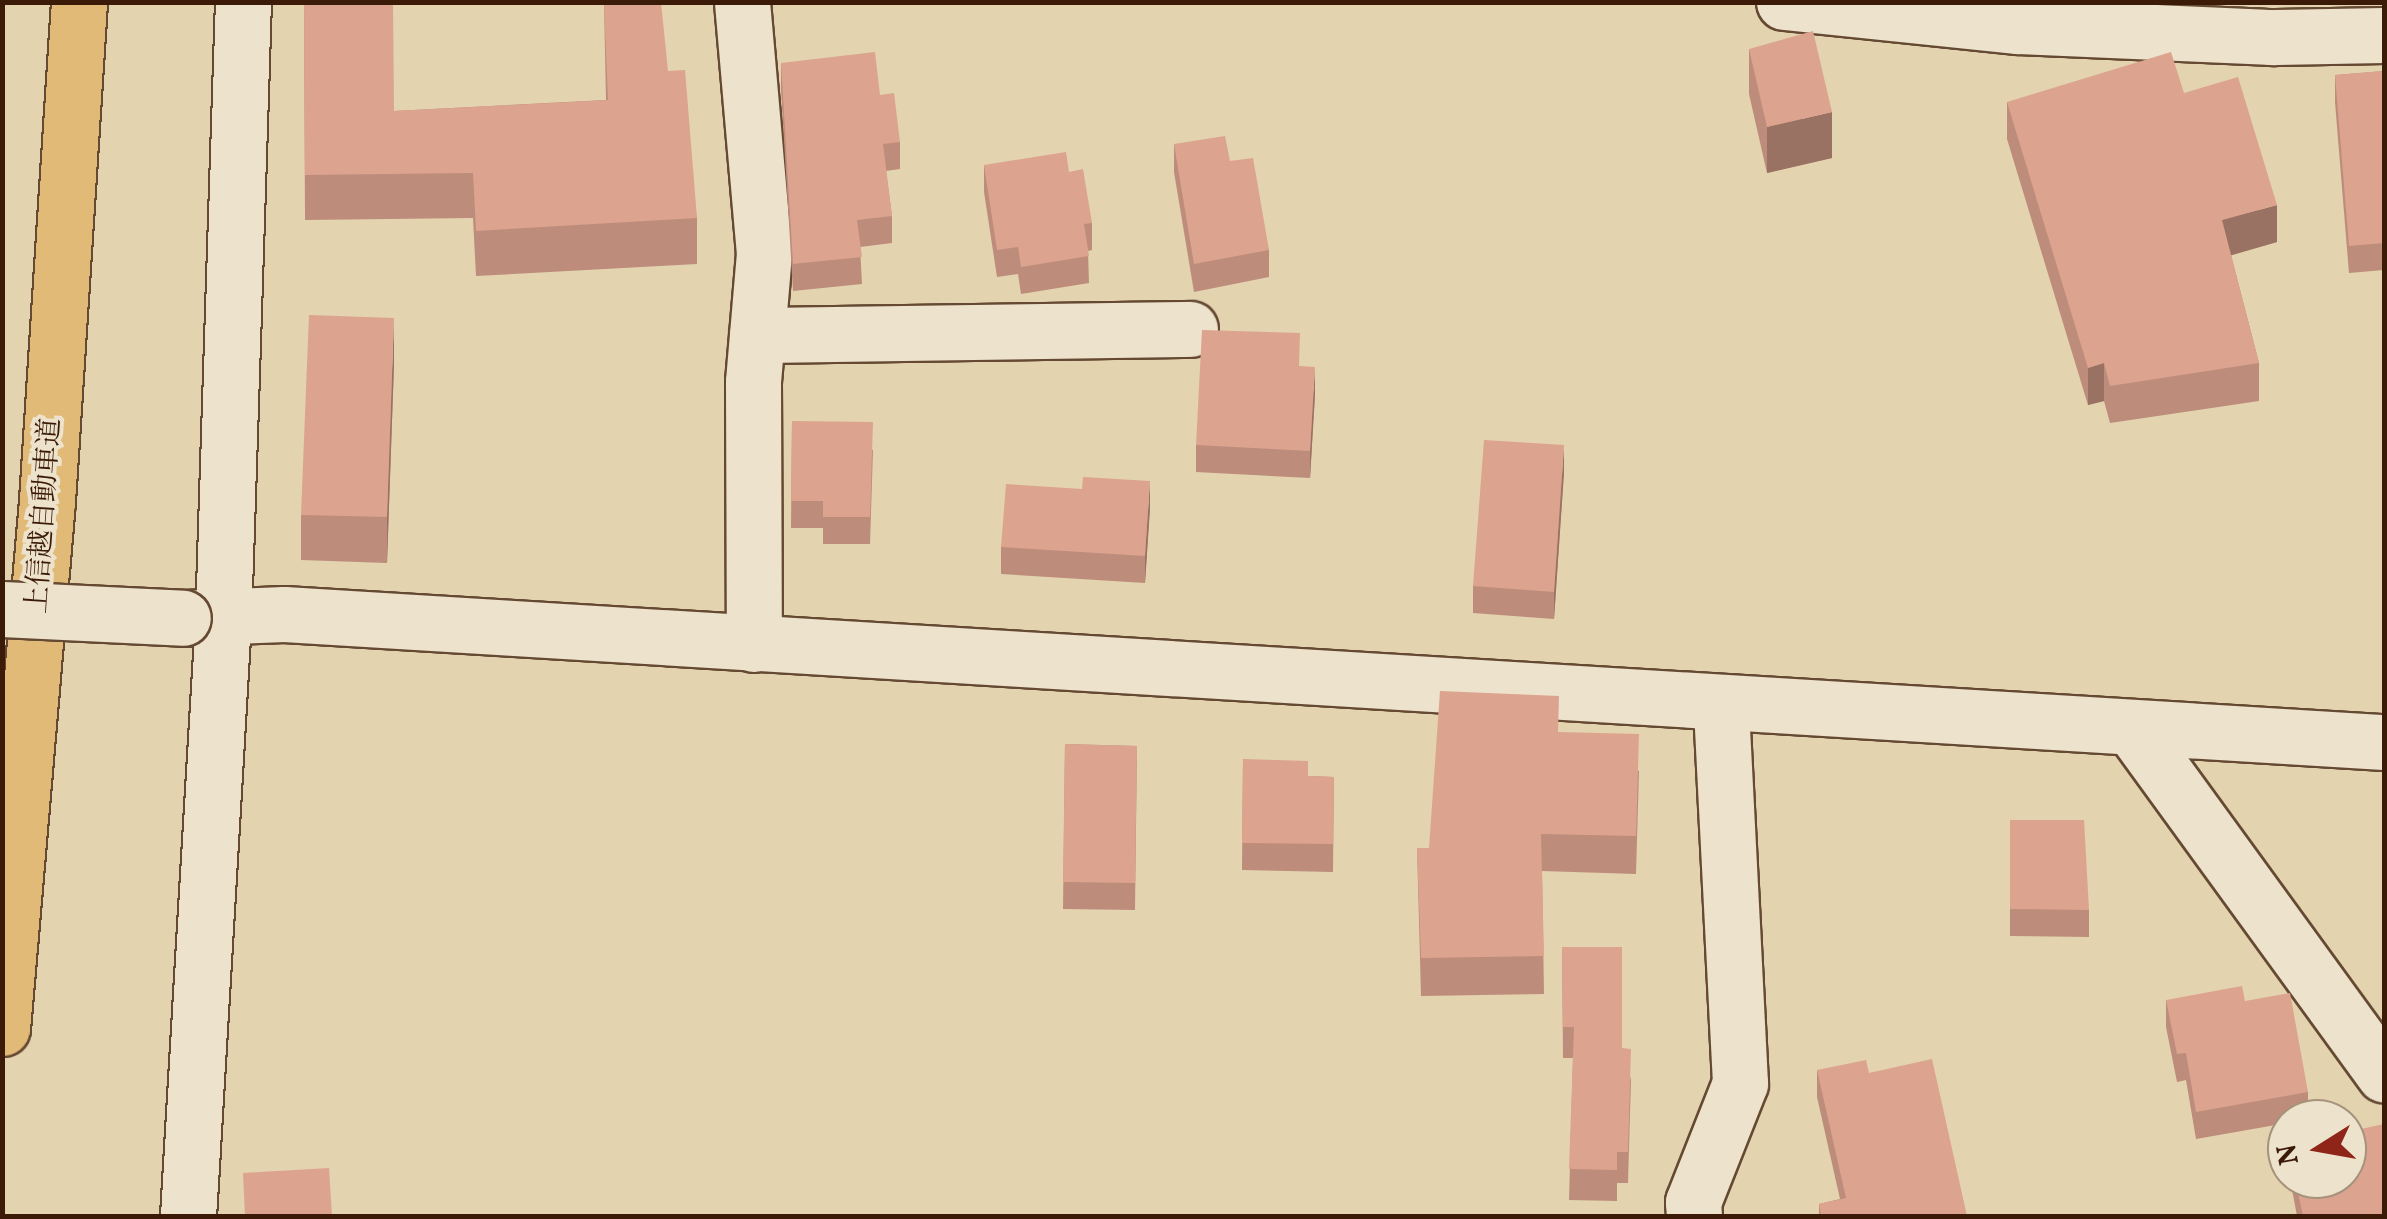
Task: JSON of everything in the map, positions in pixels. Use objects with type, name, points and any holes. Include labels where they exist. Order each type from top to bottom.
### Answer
[{"type":"highway","name":"上信越自動車道","points":[[2,1028],[48,501],[78,2]]},
{"type":"street","points":[[188,1216],[203,619],[244,2]]},
{"type":"street","points":[[742,2],[764,253],[757,335],[754,644]]},
{"type":"street","points":[[1784,2],[2018,26],[2384,35]]},
{"type":"street","points":[[757,335],[1190,329]]},
{"type":"street","points":[[2,609],[203,619],[284,614],[2384,742]]},
{"type":"street","points":[[1694,1216],[1693,1202],[1740,1084],[1721,702]]},
{"type":"street","points":[[2133,729],[2384,1075]]},
{"type":"building","points":[[304,2],[393,2],[394,111],[608,100],[604,3],[661,2],[668,71],[685,70],[697,218],[476,231],[473,173],[305,175]]},
{"type":"building","points":[[1813,31],[1832,112],[1767,127],[1749,49]]},
{"type":"building","points":[[875,52],[880,95],[894,93],[900,142],[883,144],[892,216],[857,220],[862,257],[793,264],[781,63]]},
{"type":"building","points":[[2171,52],[2184,93],[2238,77],[2277,205],[2222,220],[2259,363],[2110,386],[2104,363],[2088,368],[2007,102]]},
{"type":"building","points":[[2384,71],[2384,243],[2349,246],[2335,75]]},
{"type":"building","points":[[1225,136],[1230,161],[1253,158],[1269,250],[1194,264],[1174,144]]},
{"type":"building","points":[[1066,152],[1069,172],[1083,169],[1092,223],[1084,224],[1089,256],[1021,267],[1018,247],[997,250],[984,165]]},
{"type":"building","points":[[309,315],[394,318],[387,517],[301,515]]},
{"type":"building","points":[[1202,330],[1300,333],[1299,366],[1315,367],[1310,451],[1196,445]]},
{"type":"building","points":[[792,421],[873,422],[870,517],[823,517],[823,501],[791,501]]},
{"type":"building","points":[[1484,440],[1564,445],[1554,592],[1473,586]]},
{"type":"building","points":[[1083,477],[1150,481],[1145,556],[1001,547],[1006,484],[1082,489]]},
{"type":"building","points":[[1440,691],[1559,696],[1558,732],[1639,734],[1636,836],[1541,834],[1544,956],[1421,958],[1417,848],[1429,848]]},
{"type":"building","points":[[1065,744],[1137,746],[1135,883],[1063,882]]},
{"type":"building","points":[[1243,759],[1308,761],[1308,776],[1334,777],[1333,844],[1242,843]]},
{"type":"building","points":[[2010,820],[2084,820],[2089,910],[2010,909]]},
{"type":"building","points":[[1562,947],[1622,947],[1622,1048],[1631,1049],[1628,1152],[1617,1152],[1617,1170],[1569,1169],[1574,1027],[1563,1027]]},
{"type":"building","points":[[2242,986],[2245,1001],[2290,993],[2308,1092],[2196,1112],[2186,1053],[2177,1054],[2166,1000]]},
{"type":"building","points":[[1932,1059],[1967,1216],[1821,1216],[1819,1204],[1846,1198],[1817,1070],[1866,1060],[1869,1073]]},
{"type":"building","points":[[2384,1124],[2384,1216],[2303,1216],[2299,1199],[2367,1199],[2367,1128]]},
{"type":"building","points":[[329,1168],[332,1216],[245,1216],[243,1173]]}]
